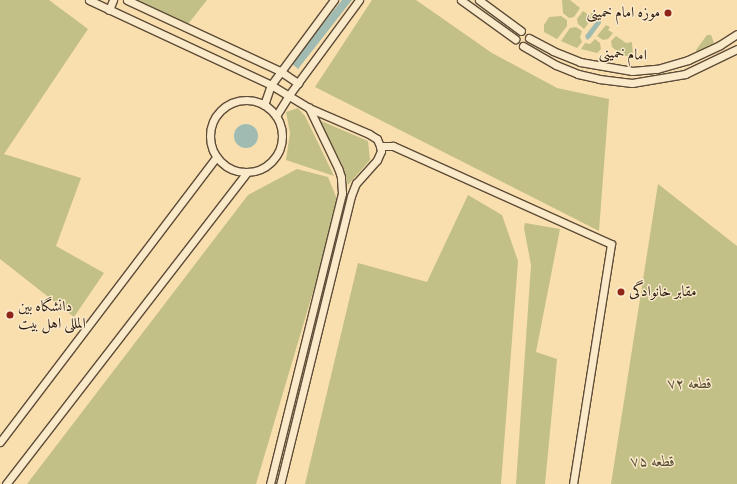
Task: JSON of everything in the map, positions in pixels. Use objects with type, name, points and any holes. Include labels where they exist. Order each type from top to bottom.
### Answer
[{"type":"street","points":[[88,0],[271,85],[309,108],[369,134],[377,139],[380,146],[381,151],[377,160],[356,182],[351,196],[280,484]]},
{"type":"street","points":[[109,10],[113,0]]},
{"type":"street","points":[[127,0],[280,71],[298,83]]},
{"type":"street","points":[[264,105],[271,85],[280,71],[334,0]]},
{"type":"street","points":[[276,116],[288,95],[359,0]]},
{"type":"street","points":[[461,0],[515,39],[517,44],[523,46],[528,42],[529,38],[526,32],[521,31],[479,0]]},
{"type":"street","points":[[515,39],[517,33],[521,31]]},
{"type":"street","name":"امام خمینی","points":[[529,38],[552,51],[580,62],[632,71],[657,69],[688,60],[720,45],[737,34]]},
{"type":"street","name":"امام خمینی","points":[[523,46],[556,65],[578,74],[599,79],[632,83],[685,74],[737,49]]},
{"type":"street","points":[[243,100],[254,101],[264,105],[276,116],[281,126],[283,137],[281,148],[275,158],[267,166],[257,171],[246,173],[229,169],[216,158],[211,148],[210,132],[215,116],[223,108],[232,102],[243,100]]},
{"type":"street","points":[[270,484],[342,193],[341,177],[338,168],[309,108]]},
{"type":"street","points":[[380,146],[393,146],[611,244],[573,484]]},
{"type":"street","points":[[0,442],[216,158]]},
{"type":"street","points":[[6,484],[246,173]]},
{"type":"green space","points":[[0,0],[49,0],[88,29],[4,154],[81,178],[56,246],[104,273],[74,317],[0,259]]},
{"type":"green space","points":[[137,0],[207,0],[188,24]]},
{"type":"green space","points":[[372,0],[416,0],[492,53],[557,88],[609,99],[599,231],[315,87]]},
{"type":"green space","points":[[562,0],[570,0],[580,8],[574,17],[569,18],[563,13]]},
{"type":"green space","points":[[583,11],[589,15],[592,13],[595,15],[584,29],[578,24],[577,19]]},
{"type":"green space","points":[[561,16],[567,20],[567,26],[557,39],[544,32],[544,25],[549,17]]},
{"type":"green space","points":[[606,25],[610,27],[608,30],[613,33],[608,39],[603,40],[597,36]]},
{"type":"green space","points":[[576,27],[582,31],[580,37],[582,42],[577,48],[561,41],[570,28]]},
{"type":"green space","points":[[707,35],[711,35],[714,43],[697,52],[696,50]]},
{"type":"green space","points":[[616,36],[626,43],[632,42],[633,56],[623,56],[612,47],[611,41]]},
{"type":"green space","points":[[595,39],[600,43],[601,49],[597,53],[581,49],[585,43],[590,44]]},
{"type":"green space","points":[[298,108],[305,116],[334,176],[286,160],[290,133],[286,112]]},
{"type":"green space","points":[[319,120],[368,141],[370,160],[348,185],[343,166]]},
{"type":"green space","points":[[297,169],[328,177],[339,204],[256,484],[27,484],[248,195]]},
{"type":"green space","points":[[658,184],[737,246],[737,484],[611,484]]},
{"type":"green space","points":[[468,195],[502,215],[518,261],[501,484],[305,484],[358,263],[427,282]]},
{"type":"green space","points":[[525,223],[560,229],[536,352],[557,359],[545,484],[516,484],[531,265],[524,228]]},
{"type":"water","points":[[342,0],[352,0],[298,69],[291,63]]},
{"type":"water","points":[[598,19],[601,20],[601,23],[587,40],[585,36]]},
{"type":"water","points":[[246,124],[254,128],[258,136],[254,144],[246,148],[238,144],[234,136],[238,128]]},
{"type":"place","name":"موزه امام خمینی","points":[[668,13]]},
{"type":"place","name":"مقابر خانوادگی","points":[[621,292]]},
{"type":"place","name":"دانشگاه بین المللی اهل بیت","points":[[10,315]]},
{"type":"park label","name":"قطعه ۷۲","points":[[690,384]]},
{"type":"park label","name":"قطعه ۷۵","points":[[653,462]]}]
